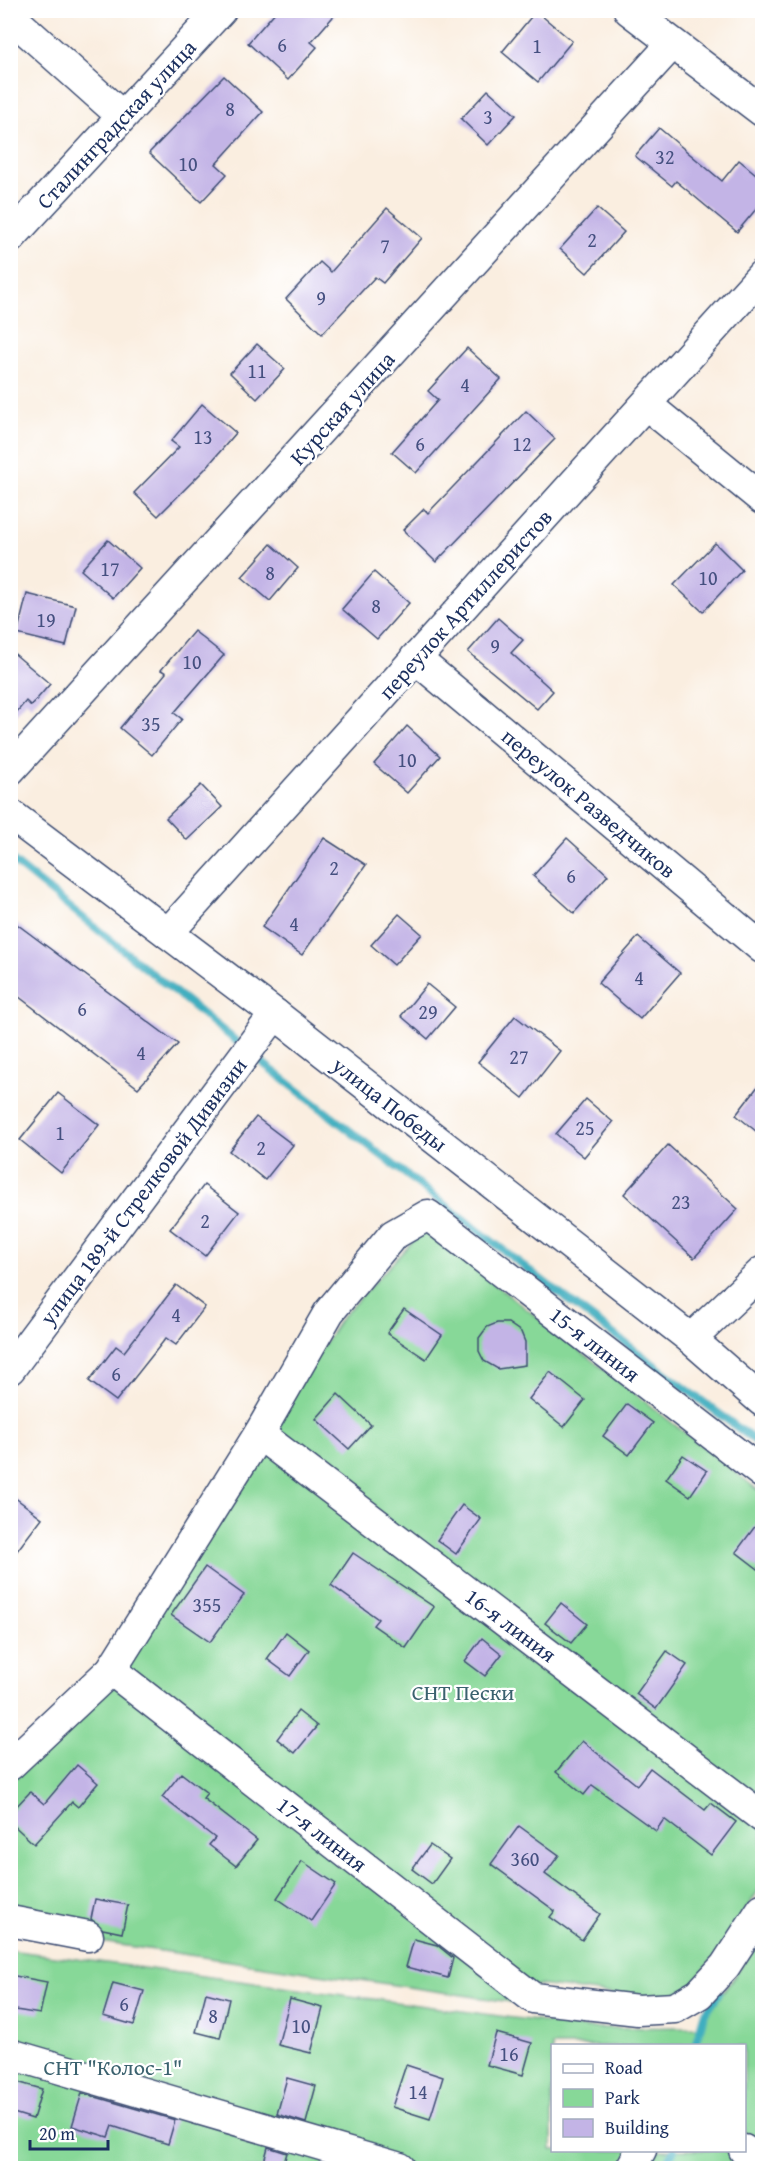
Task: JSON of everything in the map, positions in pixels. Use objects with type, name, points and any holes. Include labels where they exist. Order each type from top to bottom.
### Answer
[{"type":"street","name":"Сталинградская улица","points":[[10,238],[221,10]]},
{"type":"street","points":[[629,10],[762,111]]},
{"type":"street","points":[[10,16],[122,116]]},
{"type":"street","name":"Курская улица","points":[[10,770],[672,44]]},
{"type":"street","name":"переулок Артиллеристов","points":[[168,933],[762,275]]},
{"type":"street","points":[[647,405],[762,499]]},
{"type":"street","name":"переулок Разведчиков","points":[[415,658],[762,948]]},
{"type":"street","name":"улица Победы","points":[[10,814],[275,1014],[691,1339],[762,1401]]},
{"type":"street","name":"улица 189-й Стрелковой Дивизии","points":[[10,1369],[275,1014]]},
{"type":"street","name":"15-я линия","points":[[259,1434],[328,1311],[393,1235],[428,1215],[762,1473]]},
{"type":"street","points":[[691,1339],[762,1272]]},
{"type":"street","points":[[10,1764],[111,1670],[259,1434]]},
{"type":"street","name":"16-я линия","points":[[259,1434],[762,1817]]},
{"type":"street","name":"17-я линия","points":[[111,1670],[533,1998],[638,2010],[675,2008],[699,1994],[725,1966],[762,1909]]},
{"type":"street","points":[[10,1921],[88,1936]]},
{"type":"street","points":[[10,2054],[400,2169]]},
{"type":"street","points":[[631,2169],[640,2152]]},
{"type":"street","points":[[745,2152],[762,2164]]},
{"type":"green space","name":"СНТ Пески","points":[[424,1229],[762,1493],[762,1885],[717,1954],[692,1985],[664,2000],[538,1985],[510,2002],[11,1929],[11,1775],[105,1685],[341,1318]]},
{"type":"green space","name":"СНТ \"Колос-1\"","points":[[762,1937],[762,2168],[11,2168],[10,1950],[588,2028],[699,2027]]},
{"type":"building","points":[[277,10],[339,10],[311,42],[317,47],[288,80],[248,43]]},
{"type":"building","points":[[536,11],[572,41],[538,82],[502,52]]},
{"type":"building","points":[[224,76],[263,112],[216,164],[227,174],[201,202],[149,153]]},
{"type":"building","points":[[488,90],[516,115],[488,145],[461,119]]},
{"type":"building","points":[[659,128],[722,181],[739,160],[762,179],[762,202],[737,232],[676,181],[672,186],[635,156]]},
{"type":"building","points":[[387,208],[422,238],[383,283],[375,277],[322,334],[286,299],[320,262],[331,272]]},
{"type":"building","points":[[597,208],[624,232],[587,273],[560,249]]},
{"type":"building","points":[[257,344],[285,369],[257,399],[230,373]]},
{"type":"building","points":[[467,348],[501,379],[416,473],[392,452],[438,400],[428,391]]},
{"type":"building","points":[[202,404],[236,433],[205,469],[158,516],[134,493],[179,447],[171,441]]},
{"type":"building","points":[[526,411],[555,439],[436,562],[403,530],[424,509],[428,513]]},
{"type":"building","points":[[108,540],[140,568],[113,598],[81,570]]},
{"type":"building","points":[[715,543],[742,570],[703,612],[674,585]]},
{"type":"building","points":[[271,544],[298,568],[270,601],[242,577]]},
{"type":"building","points":[[374,572],[409,603],[377,639],[342,609]]},
{"type":"building","points":[[27,594],[76,606],[66,646],[17,634]]},
{"type":"building","points":[[498,618],[523,640],[511,653],[553,691],[537,709],[468,652]]},
{"type":"building","points":[[194,631],[224,655],[174,713],[182,719],[152,755],[120,728],[166,673],[161,670]]},
{"type":"building","points":[[10,650],[50,684],[31,706],[26,701],[10,720]]},
{"type":"building","points":[[407,726],[440,756],[407,793],[374,764]]},
{"type":"building","points":[[201,785],[222,807],[187,840],[166,818]]},
{"type":"building","points":[[324,838],[366,865],[302,955],[262,927]]},
{"type":"building","points":[[567,838],[608,875],[574,913],[533,876]]},
{"type":"building","points":[[399,914],[422,934],[394,965],[371,945]]},
{"type":"building","points":[[10,919],[178,1044],[138,1088],[10,990]]},
{"type":"building","points":[[638,937],[680,973],[640,1019],[598,983]]},
{"type":"building","points":[[427,984],[455,1007],[428,1039],[401,1016]]},
{"type":"building","points":[[515,1016],[560,1051],[523,1098],[478,1062]]},
{"type":"building","points":[[762,1081],[762,1136],[736,1115]]},
{"type":"building","points":[[58,1093],[99,1125],[61,1173],[20,1140]]},
{"type":"building","points":[[586,1099],[613,1122],[584,1157],[556,1134]]},
{"type":"building","points":[[256,1117],[293,1145],[265,1180],[229,1151]]},
{"type":"building","points":[[668,1145],[738,1209],[694,1258],[624,1194]]},
{"type":"building","points":[[204,1185],[239,1212],[205,1256],[170,1229]]},
{"type":"building","points":[[176,1285],[205,1307],[176,1345],[166,1338],[116,1401],[89,1381],[116,1346],[124,1352]]},
{"type":"building","points":[[404,1309],[442,1335],[426,1359],[387,1333]]},
{"type":"building","points":[[497,1323],[508,1323],[521,1332],[525,1342],[525,1365],[498,1369],[484,1361],[479,1351],[479,1338],[487,1327]]},
{"type":"building","points":[[550,1372],[585,1400],[564,1427],[529,1399]]},
{"type":"building","points":[[338,1394],[371,1425],[349,1449],[316,1419]]},
{"type":"building","points":[[627,1404],[653,1423],[629,1455],[603,1436]]},
{"type":"building","points":[[683,1455],[707,1471],[690,1496],[666,1479]]},
{"type":"building","points":[[10,1494],[42,1518],[10,1560]]},
{"type":"building","points":[[462,1505],[481,1519],[456,1554],[437,1540]]},
{"type":"building","points":[[762,1517],[762,1572],[736,1552]]},
{"type":"building","points":[[353,1553],[434,1607],[406,1648],[373,1625],[378,1619],[331,1585]]},
{"type":"building","points":[[205,1567],[244,1595],[210,1642],[171,1615]]},
{"type":"building","points":[[561,1603],[587,1624],[571,1643],[545,1623]]},
{"type":"building","points":[[286,1632],[309,1650],[290,1676],[267,1659]]},
{"type":"building","points":[[482,1638],[502,1654],[485,1676],[465,1661]]},
{"type":"building","points":[[667,1651],[687,1665],[656,1709],[636,1694]]},
{"type":"building","points":[[298,1711],[317,1726],[295,1753],[277,1739]]},
{"type":"building","points":[[582,1741],[637,1785],[650,1768],[705,1810],[711,1803],[736,1822],[711,1855],[664,1819],[656,1831],[592,1785],[584,1795],[556,1772]]},
{"type":"building","points":[[77,1765],[98,1783],[78,1807],[72,1802],[34,1844],[10,1822],[10,1813],[30,1792],[44,1804]]},
{"type":"building","points":[[181,1773],[207,1793],[203,1798],[257,1840],[236,1866],[209,1845],[215,1838],[162,1797]]},
{"type":"building","points":[[519,1826],[559,1855],[545,1874],[600,1914],[582,1940],[550,1917],[555,1911],[491,1864]]},
{"type":"building","points":[[430,1845],[450,1859],[432,1884],[412,1869]]},
{"type":"building","points":[[302,1861],[336,1884],[311,1921],[277,1898]]},
{"type":"building","points":[[95,1899],[128,1905],[122,1933],[103,1929],[91,1919]]},
{"type":"building","points":[[414,1939],[437,1945],[453,1958],[448,1978],[406,1967]]},
{"type":"building","points":[[10,1975],[47,1982],[40,2014],[10,2009]]},
{"type":"building","points":[[113,1983],[144,1991],[134,2025],[103,2016]]},
{"type":"building","points":[[206,1993],[229,1999],[220,2038],[196,2032]]},
{"type":"building","points":[[290,1999],[323,2008],[311,2053],[278,2045]]},
{"type":"building","points":[[496,2033],[532,2043],[523,2075],[487,2065]]},
{"type":"building","points":[[406,2065],[443,2077],[430,2119],[392,2107]]},
{"type":"building","points":[[287,2078],[316,2086],[306,2123],[277,2114]]},
{"type":"building","points":[[10,2080],[42,2089],[33,2119],[10,2112]]},
{"type":"building","points":[[82,2093],[175,2120],[168,2144],[112,2126],[108,2137],[72,2126]]},
{"type":"building","points":[[268,2147],[287,2153],[282,2169],[262,2169]]},
{"type":"waterway","points":[[10,859],[236,1041]]},
{"type":"waterway","points":[[259,1060],[548,1285],[762,1446]]},
{"type":"waterway","points":[[696,2044],[704,2015],[719,1993]]},
{"type":"waterway","points":[[663,2168],[673,2152]]}]
